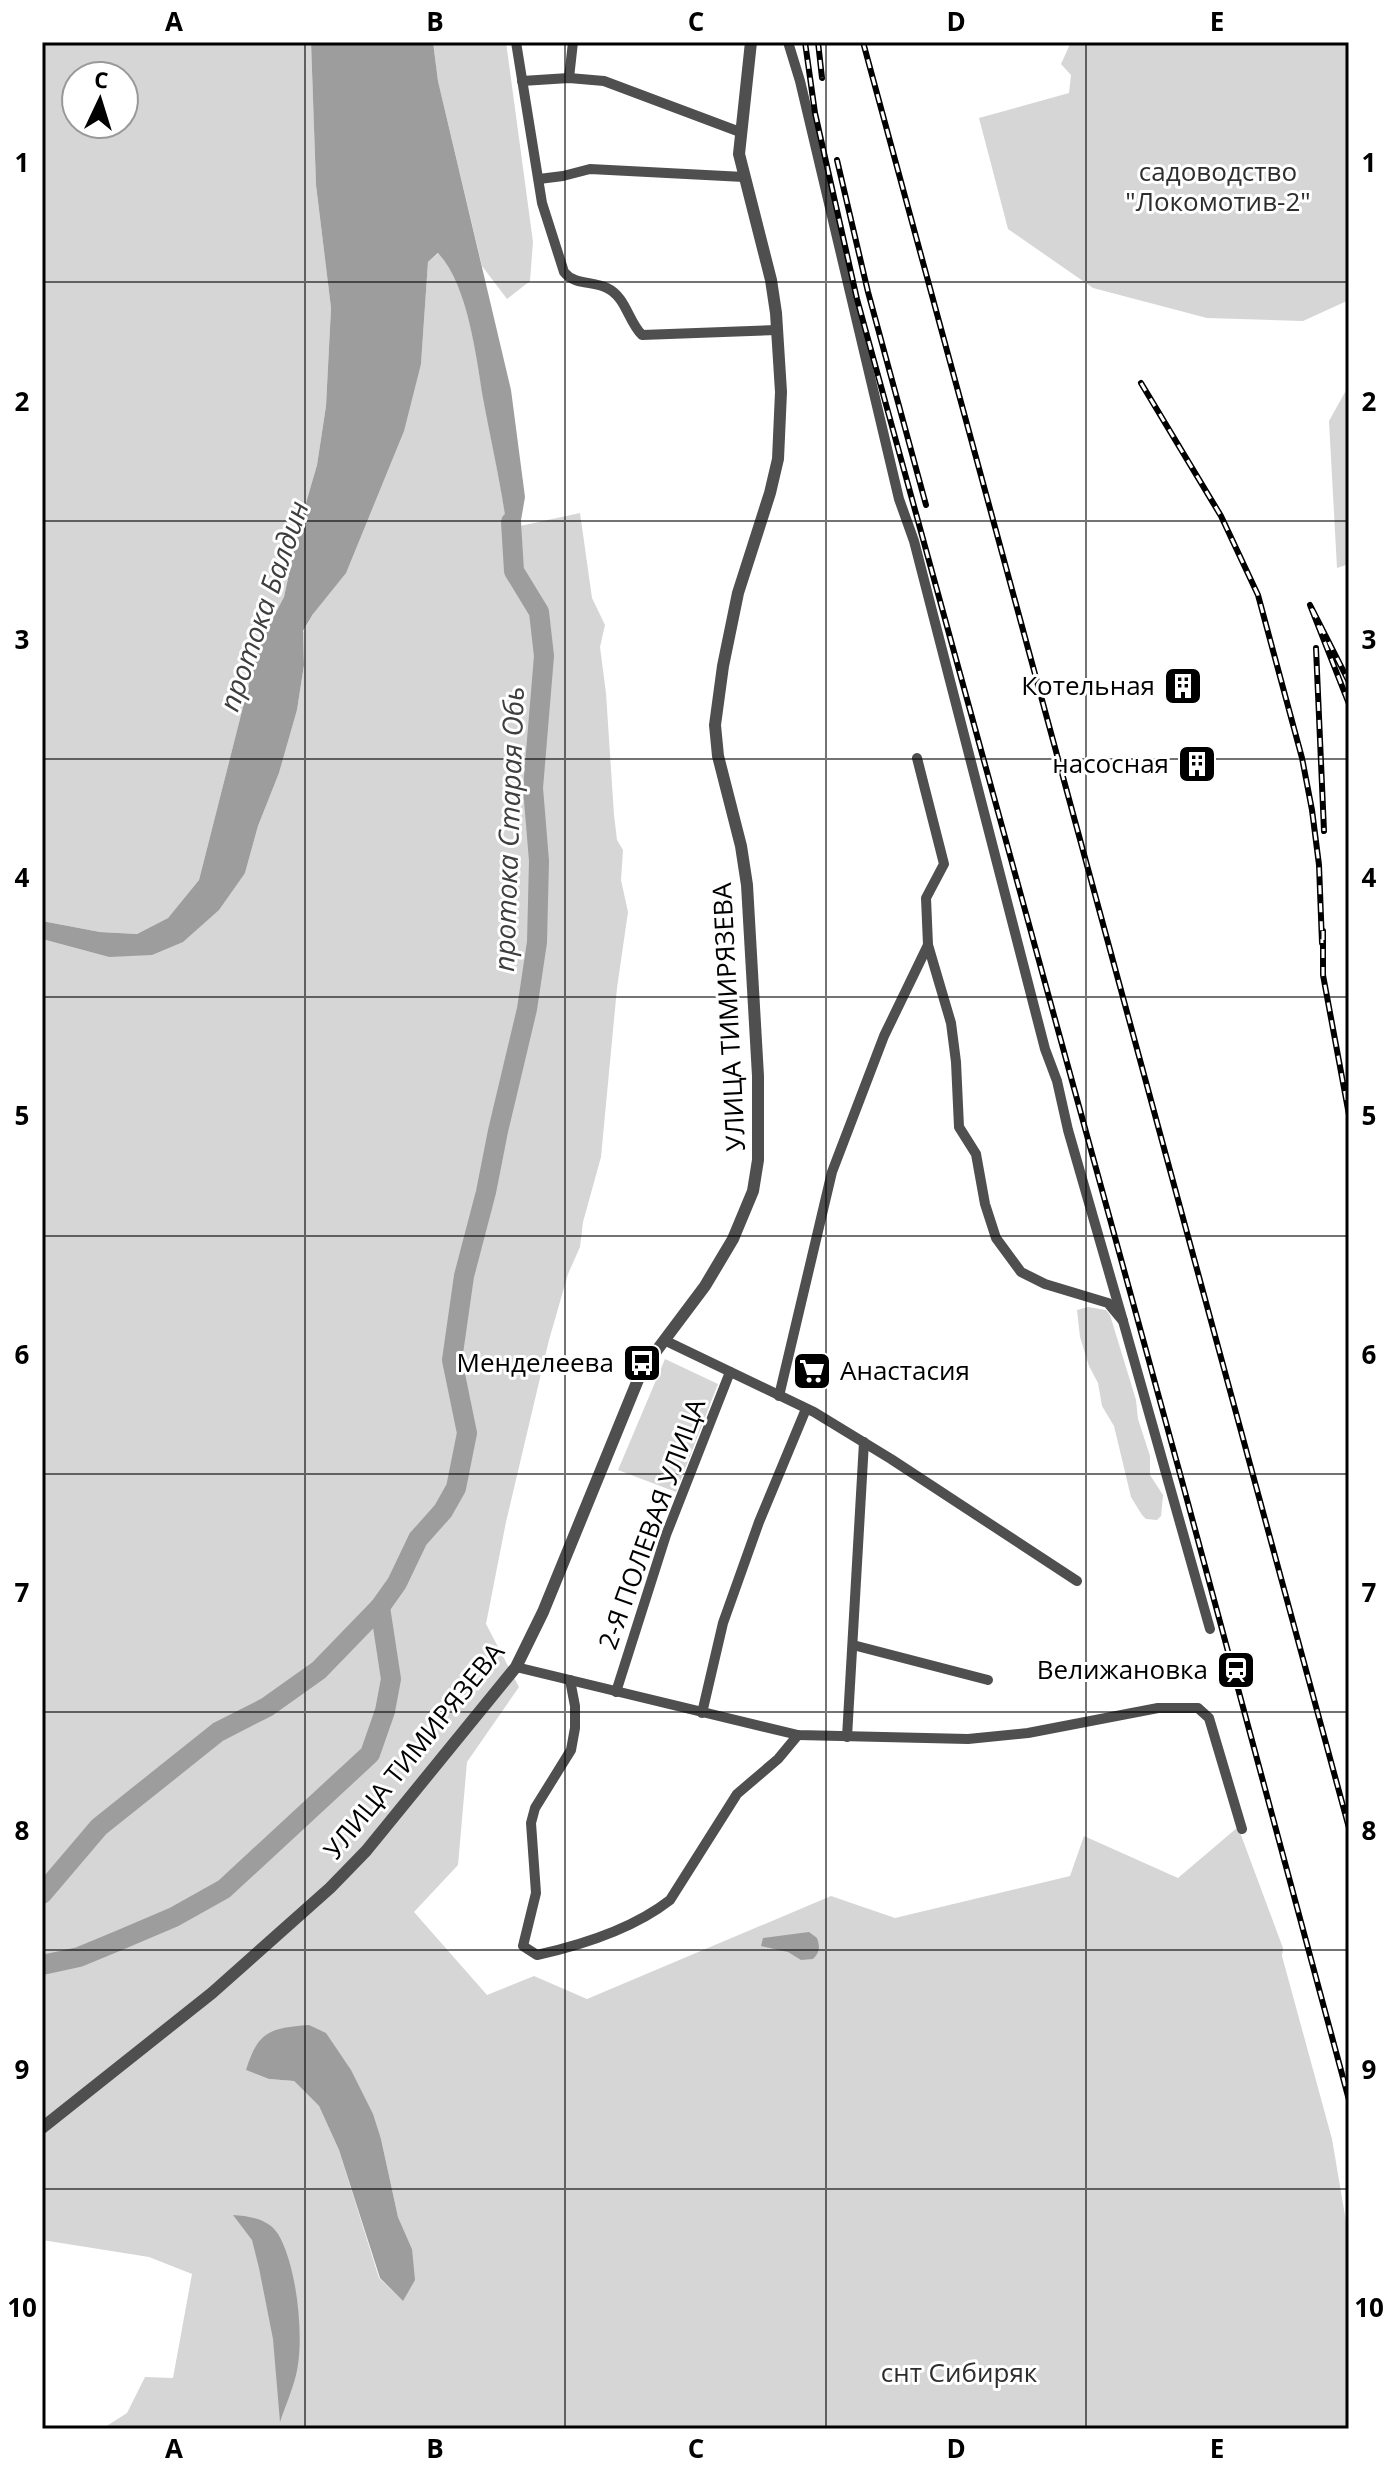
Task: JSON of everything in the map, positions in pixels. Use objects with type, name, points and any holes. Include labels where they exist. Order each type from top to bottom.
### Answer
[{"type":"street","points":[[516,42],[542,203],[564,272],[569,277],[610,289],[620,297],[635,328],[642,335],[777,330]]},
{"type":"street","points":[[569,78],[573,42]]},
{"type":"street","name":"УЛИЦА ТИМИРЯЗЕВА","points":[[42,2128],[212,1993],[330,1888],[366,1851],[516,1667],[543,1612],[642,1370],[705,1286],[733,1239],[753,1191],[758,1160],[757,1040],[747,885],[741,846],[718,756],[715,725],[738,593],[778,459],[781,392],[771,280],[739,154],[751,42]]},
{"type":"street","points":[[788,42],[800,81],[899,499],[914,541],[1045,1049],[1057,1081],[1068,1130],[1210,1629]]},
{"type":"street","points":[[522,81],[569,78],[604,81],[740,132]]},
{"type":"street","points":[[539,179],[590,169],[744,177]]},
{"type":"street","points":[[917,758],[944,864],[926,898],[928,945],[951,1023],[959,1127],[976,1154],[985,1204],[996,1238],[1021,1272],[1045,1284],[1108,1303],[1123,1321]]},
{"type":"street","points":[[779,1396],[832,1172],[884,1036],[928,945]]},
{"type":"street","points":[[664,1340],[806,1409],[864,1442],[1077,1581]]},
{"type":"street","name":"2-Я ПОЛЕВАЯ УЛИЦА","points":[[616,1692],[666,1535],[730,1372]]},
{"type":"street","points":[[702,1713],[723,1623],[759,1522],[806,1409]]},
{"type":"street","points":[[847,1737],[864,1442]]},
{"type":"street","points":[[853,1645],[988,1680]]},
{"type":"street","points":[[516,1667],[798,1735],[968,1739],[1028,1733],[1158,1708],[1198,1708],[1209,1718],[1242,1829]]},
{"type":"street","points":[[570,1680],[575,1706],[571,1750],[535,1808],[531,1823],[536,1893],[523,1946],[537,1955],[629,1925],[670,1900],[737,1794],[778,1759],[798,1735]]},
{"type":"green space","points":[[42,42],[311,42],[316,185],[331,308],[326,406],[317,465],[299,527],[284,597],[259,644],[199,880],[168,918],[137,934],[100,932],[42,921]]},
{"type":"green space","points":[[433,42],[506,42],[533,242],[530,281],[507,299],[482,266],[438,81]]},
{"type":"green space","name":"садоводство \"Локомотив-2\"","points":[[1071,42],[1349,42],[1349,300],[1303,321],[1207,318],[1093,288],[1008,229],[979,118],[1069,93],[1071,75],[1061,64]]},
{"type":"green space","name":"снт Сибиряк","points":[[439,253],[458,285],[464,304],[474,343],[510,553],[520,526],[580,513],[592,598],[605,625],[600,647],[614,815],[617,840],[623,850],[621,880],[628,912],[617,988],[601,1157],[583,1222],[580,1247],[568,1274],[549,1340],[506,1522],[486,1624],[519,1687],[467,1762],[458,1865],[414,1912],[487,1995],[534,1976],[587,1999],[831,1896],[895,1918],[1070,1876],[1084,1836],[1178,1878],[1238,1827],[1283,1948],[1282,1956],[1332,2139],[1349,2239],[1349,2429],[102,2429],[127,2413],[145,2377],[173,2378],[192,2274],[149,2257],[42,2240],[42,939],[109,957],[245,873],[297,710],[304,665],[303,632],[421,364],[428,262]],"holes":[[[246,2070],[363,2096],[381,2139],[398,2217],[412,2249],[403,2301],[379,2278],[339,2150],[319,2106],[294,2081],[269,2079]]]},
{"type":"green space","points":[[1349,385],[1349,564],[1337,568],[1329,421]]},
{"type":"green space","points":[[1088,1307],[1106,1310],[1110,1315],[1150,1456],[1150,1475],[1163,1495],[1161,1516],[1157,1520],[1146,1519],[1131,1497],[1114,1426],[1102,1406],[1098,1383],[1080,1337],[1077,1310]]},
{"type":"green space","points":[[665,1359],[718,1384],[676,1492],[618,1470]]},
{"type":"shaded area","points":[[311,42],[433,42],[438,81],[511,390],[525,497],[520,526],[510,556],[474,342],[457,283],[438,253],[428,262],[421,364],[404,431],[346,573],[303,631],[304,665],[297,710],[245,873],[219,910],[183,942],[152,955],[109,957],[42,939],[42,921],[100,932],[137,934],[168,918],[199,880],[259,644],[284,597],[299,527],[317,465],[326,406],[331,308],[316,185]]},
{"type":"shaded area","points":[[809,1932],[819,1944],[813,1959],[801,1960],[788,1952],[761,1946],[763,1938]]},
{"type":"shaded area","points":[[309,2025],[326,2033],[351,2070],[373,2114],[398,2217],[412,2249],[415,2280],[403,2301],[380,2278],[339,2150],[319,2106],[294,2081],[269,2079],[246,2070],[255,2047],[267,2034]]},
{"type":"shaded area","points":[[233,2215],[258,2219],[274,2229],[290,2264],[298,2303],[299,2360],[280,2422],[273,2339],[259,2268],[252,2240]]},
{"type":"waterway","name":"протока Старая Обь","points":[[42,1894],[99,1827],[218,1732],[267,1707],[319,1670],[380,1607],[397,1583],[418,1539],[443,1511],[456,1488],[467,1433],[452,1360],[464,1276],[527,1009],[537,942],[539,861],[533,788],[544,656],[539,612],[514,571],[511,522]]},
{"type":"waterway","name":"протока Старая Обь","points":[[42,1965],[79,1957],[120,1940],[174,1917],[224,1889],[370,1754],[385,1711],[391,1679],[380,1607]]},
{"type":"railway","points":[[805,42],[815,113],[857,299],[1349,2100]]},
{"type":"railway","points":[[818,42],[822,78]]},
{"type":"railway","points":[[863,42],[1349,1828]]},
{"type":"railway","points":[[837,160],[868,292],[926,505]]},
{"type":"railway","points":[[1141,383],[1221,516],[1258,595],[1302,758],[1312,810],[1319,865],[1322,943]]},
{"type":"railway","points":[[1349,682],[1310,605],[1349,704]]},
{"type":"railway","points":[[1316,648],[1324,831]]},
{"type":"railway","points":[[1323,931],[1323,975],[1349,1115]]},
{"type":"place","name":"Котельная","points":[[1183,686]]},
{"type":"place","name":"насосная","points":[[1197,764]]},
{"type":"place","name":"Менделеева","points":[[642,1363]]},
{"type":"place","name":"Анастасия","points":[[812,1371]]},
{"type":"place","name":"Велижановка","points":[[1236,1670]]},
{"type":"water label","name":"протока Балдин","points":[[264,606]]}]
